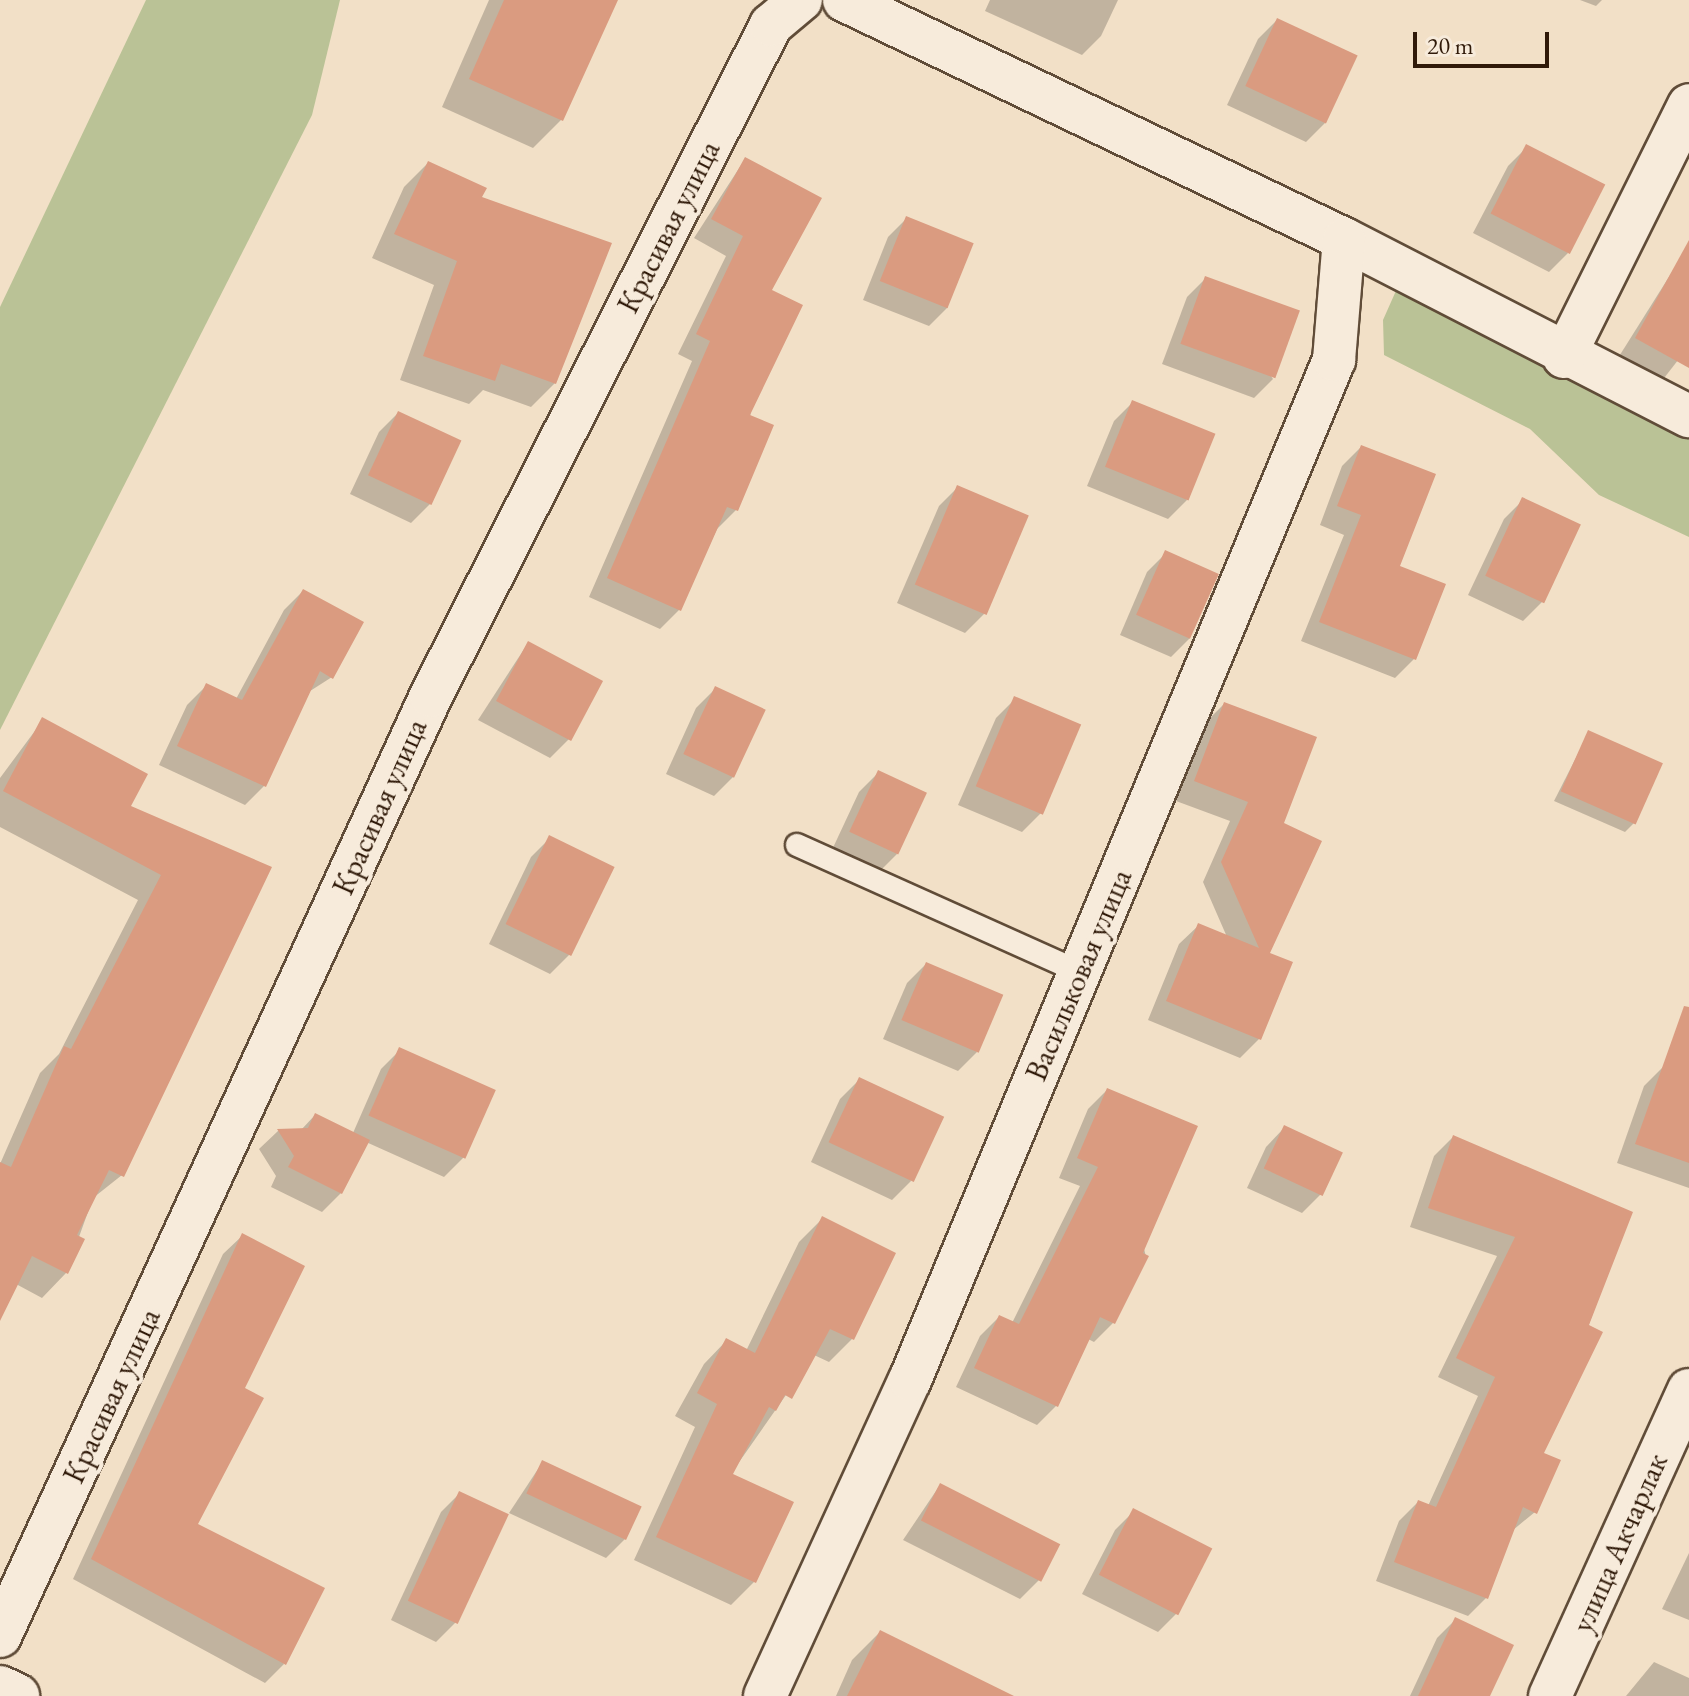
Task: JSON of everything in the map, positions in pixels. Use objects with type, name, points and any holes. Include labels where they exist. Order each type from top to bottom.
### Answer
[{"type":"street","name":"Красивая улица","points":[[0,1636],[431,696],[771,25],[801,0]]},
{"type":"street","points":[[844,0],[1344,239],[1564,357],[1689,416]]},
{"type":"street","points":[[1564,357],[1689,105]]},
{"type":"street","name":"Васильковая улица","points":[[765,1696],[910,1380],[1334,360],[1344,239]]},
{"type":"street","name":"улица Акчарлак","points":[[1550,1696],[1689,1390]]},
{"type":"street","points":[[0,1688],[17,1696]]},
{"type":"lane","points":[[797,845],[1080,972]]},
{"type":"green space","points":[[146,0],[340,0],[312,115],[0,730],[0,307]]},
{"type":"green space","points":[[1431,266],[1689,391],[1689,537],[1599,495],[1530,429],[1384,355],[1383,320],[1403,275]]},
{"type":"building","points":[[504,0],[618,0],[563,121],[469,79]]},
{"type":"building","points":[[1277,18],[1358,56],[1326,124],[1245,86]]},
{"type":"building","points":[[1526,144],[1605,184],[1570,254],[1491,213]]},
{"type":"building","points":[[745,157],[822,198],[772,290],[803,305],[750,415],[774,425],[738,511],[727,507],[681,611],[607,578],[710,341],[696,334],[743,236],[711,219]]},
{"type":"building","points":[[428,161],[487,188],[482,197],[612,243],[556,384],[501,364],[495,381],[423,356],[457,261],[394,234]]},
{"type":"building","points":[[906,216],[974,243],[947,308],[880,281]]},
{"type":"building","points":[[1689,240],[1689,368],[1635,338]]},
{"type":"building","points":[[1205,276],[1300,311],[1275,378],[1180,344]]},
{"type":"building","points":[[1132,400],[1215,434],[1188,500],[1105,467]]},
{"type":"building","points":[[398,411],[461,441],[431,505],[368,475]]},
{"type":"building","points":[[1361,445],[1436,474],[1400,566],[1446,584],[1416,660],[1319,622],[1361,515],[1337,506]]},
{"type":"building","points":[[957,485],[1029,515],[987,615],[915,584]]},
{"type":"building","points":[[1522,497],[1581,524],[1544,603],[1485,576]]},
{"type":"building","points":[[1165,550],[1219,574],[1190,639],[1136,615]]},
{"type":"building","points":[[303,589],[364,622],[333,679],[320,671],[266,787],[177,746],[206,683],[242,700]]},
{"type":"building","points":[[528,641],[603,681],[571,741],[496,701]]},
{"type":"building","points":[[715,686],[766,710],[734,778],[683,754]]},
{"type":"building","points":[[1014,696],[1081,725],[1043,815],[976,786]]},
{"type":"building","points":[[1224,702],[1317,737],[1284,823],[1322,841],[1270,953],[1293,962],[1261,1040],[1166,1001],[1198,923],[1259,948],[1221,862],[1248,802],[1194,781]]},
{"type":"building","points":[[42,717],[148,774],[131,806],[272,867],[124,1177],[109,1170],[77,1235],[85,1239],[68,1274],[32,1256],[0,1321],[0,1162],[11,1167],[64,1046],[71,1049],[161,875],[3,791]]},
{"type":"building","points":[[1588,730],[1663,763],[1636,825],[1561,791]]},
{"type":"building","points":[[878,770],[927,793],[898,854],[849,832]]},
{"type":"building","points":[[549,835],[615,867],[571,956],[506,924]]},
{"type":"building","points":[[926,962],[1003,995],[979,1053],[901,1020]]},
{"type":"building","points":[[1684,1006],[1689,1007],[1689,1163],[1635,1144]]},
{"type":"building","points":[[399,1047],[496,1090],[465,1159],[368,1116]]},
{"type":"building","points":[[859,1077],[944,1117],[914,1182],[829,1142]]},
{"type":"building","points":[[1107,1088],[1198,1126],[1143,1253],[1149,1256],[1115,1324],[1100,1317],[1058,1407],[974,1368],[999,1315],[1019,1324],[1098,1167],[1077,1158]]},
{"type":"building","points":[[315,1113],[370,1140],[342,1194],[288,1167],[294,1156],[277,1129],[308,1128]]},
{"type":"building","points":[[1284,1125],[1343,1152],[1323,1196],[1264,1169]]},
{"type":"building","points":[[1453,1135],[1633,1212],[1589,1325],[1603,1332],[1544,1453],[1561,1460],[1537,1514],[1523,1507],[1488,1599],[1394,1562],[1418,1500],[1436,1507],[1495,1377],[1456,1358],[1515,1237],[1428,1208]]},
{"type":"building","points":[[822,1216],[896,1253],[854,1340],[830,1329],[792,1399],[785,1395],[776,1411],[769,1407],[733,1474],[794,1502],[756,1583],[656,1537],[717,1404],[697,1393],[726,1338],[755,1353]]},
{"type":"building","points":[[242,1233],[305,1266],[245,1388],[264,1398],[198,1524],[325,1588],[286,1665],[91,1559]]},
{"type":"building","points":[[542,1460],[642,1506],[626,1540],[526,1494]]},
{"type":"building","points":[[940,1483],[1060,1544],[1041,1582],[921,1520]]},
{"type":"building","points":[[459,1491],[509,1514],[458,1624],[408,1601]]},
{"type":"building","points":[[1133,1508],[1212,1548],[1178,1615],[1099,1575]]},
{"type":"building","points":[[1455,1617],[1514,1645],[1490,1696],[1418,1696]]},
{"type":"building","points":[[880,1630],[1014,1696],[847,1696]]}]
